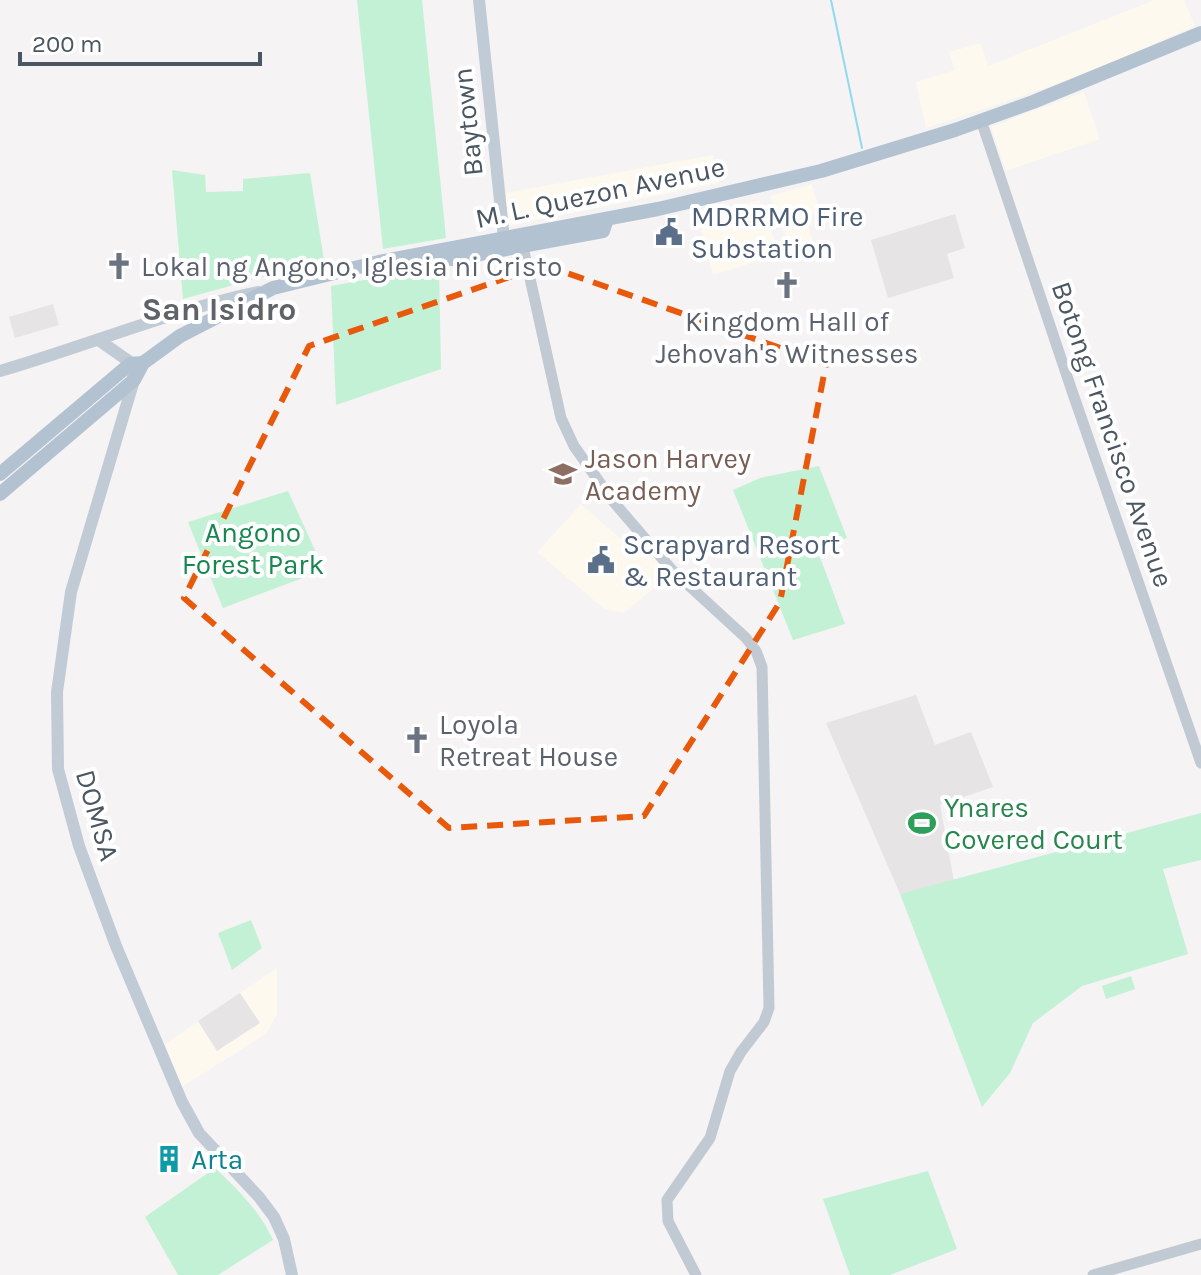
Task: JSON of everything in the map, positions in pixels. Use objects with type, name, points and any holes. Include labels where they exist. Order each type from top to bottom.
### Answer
[{"type":"main road","name":"Baytown","points":[[479,0],[504,239]]},
{"type":"main road","name":"M. L. Quezon Avenue","points":[[0,371],[205,305],[359,267],[607,219],[821,171],[981,120],[1115,70],[1201,33]]},
{"type":"main road","points":[[439,251],[445,259],[453,259],[523,247],[603,231],[607,219]]},
{"type":"main road","points":[[0,494],[57,436],[137,363],[192,329],[273,288]]},
{"type":"main road","points":[[100,341],[137,363]]},
{"type":"main road","points":[[0,474],[134,380],[137,363]]},
{"type":"main road","name":"DOMSA","points":[[134,380],[71,592],[57,692],[58,769],[79,846],[116,946],[179,1097],[199,1133],[274,1217],[284,1239],[292,1275]]},
{"type":"street","name":"Botong Francisco Avenue","points":[[981,120],[1201,763]]},
{"type":"street","points":[[523,247],[561,418],[574,446],[612,500],[672,570],[756,651],[763,680],[769,1008],[764,1022],[730,1071],[710,1138],[666,1206],[668,1221],[696,1275]]},
{"type":"street","points":[[1093,1275],[1201,1244]]},
{"type":"highlighted area","points":[[544,265],[826,364],[780,602],[644,816],[449,828],[184,598],[309,346]]},
{"type":"shaded area","points":[[1154,0],[1184,0],[1195,26],[1081,76],[926,128],[916,82],[955,70],[949,52],[981,43],[988,66]]},
{"type":"shaded area","points":[[1084,92],[1100,139],[1006,171],[991,127]]},
{"type":"shaded area","points":[[713,155],[719,183],[508,226],[505,193]]},
{"type":"shaded area","points":[[812,184],[820,213],[806,217],[813,244],[791,250],[770,196]]},
{"type":"shaded area","points":[[759,200],[780,254],[713,275],[697,215]]},
{"type":"shaded area","points":[[955,214],[965,248],[947,254],[954,278],[888,298],[871,240]]},
{"type":"shaded area","points":[[53,304],[59,325],[15,338],[9,317]]},
{"type":"shaded area","name":"Scrapyard Resort & Restaurant","points":[[581,504],[631,548],[640,540],[670,575],[624,613],[604,609],[537,552]]},
{"type":"shaded area","points":[[916,695],[935,745],[971,732],[993,787],[940,805],[954,881],[900,894],[826,723]]},
{"type":"shaded area","points":[[277,968],[277,1014],[267,1033],[182,1087],[165,1044]]},
{"type":"shaded area","points":[[240,993],[260,1023],[217,1051],[198,1021]]},
{"type":"green space","points":[[357,0],[422,0],[446,238],[383,249]]},
{"type":"green space","points":[[172,170],[205,175],[206,192],[243,191],[243,179],[310,173],[324,260],[183,299]]},
{"type":"green space","points":[[439,266],[441,369],[336,405],[331,286]]},
{"type":"green space","points":[[819,466],[847,538],[817,549],[845,624],[793,640],[733,490],[760,478]]},
{"type":"green space","name":"Angono Forest Park","points":[[288,491],[324,570],[223,608],[188,522]]},
{"type":"green space","points":[[1201,813],[1201,860],[1163,869],[1188,954],[1082,986],[1033,1023],[1010,1073],[982,1107],[900,894]]},
{"type":"green space","points":[[251,920],[262,948],[232,970],[218,933]]},
{"type":"green space","points":[[1131,976],[1135,989],[1106,999],[1102,986]]},
{"type":"green space","points":[[215,1168],[255,1210],[273,1240],[218,1275],[178,1275],[145,1217]]},
{"type":"green space","points":[[928,1171],[957,1249],[890,1275],[850,1275],[823,1199]]},
{"type":"waterway","points":[[831,0],[862,148]]},
{"type":"place","name":"MDRRMO Fire Substation","points":[[669,232]]},
{"type":"place","name":"Lokal ng Angono, Iglesia ni Cristo","points":[[119,266]]},
{"type":"place","name":"Kingdom Hall of Jehovah's Witnesses","points":[[787,285]]},
{"type":"place","name":"Jason Harvey Academy","points":[[563,474]]},
{"type":"place","name":"Scrapyard Resort & Restaurant","points":[[601,560]]},
{"type":"place","name":"Loyola Retreat House","points":[[417,740]]},
{"type":"place","name":"Ynares Covered Court","points":[[922,823]]},
{"type":"place","name":"Arta","points":[[169,1159]]},
{"type":"district","name":"San Isidro","points":[[219,309]]}]
